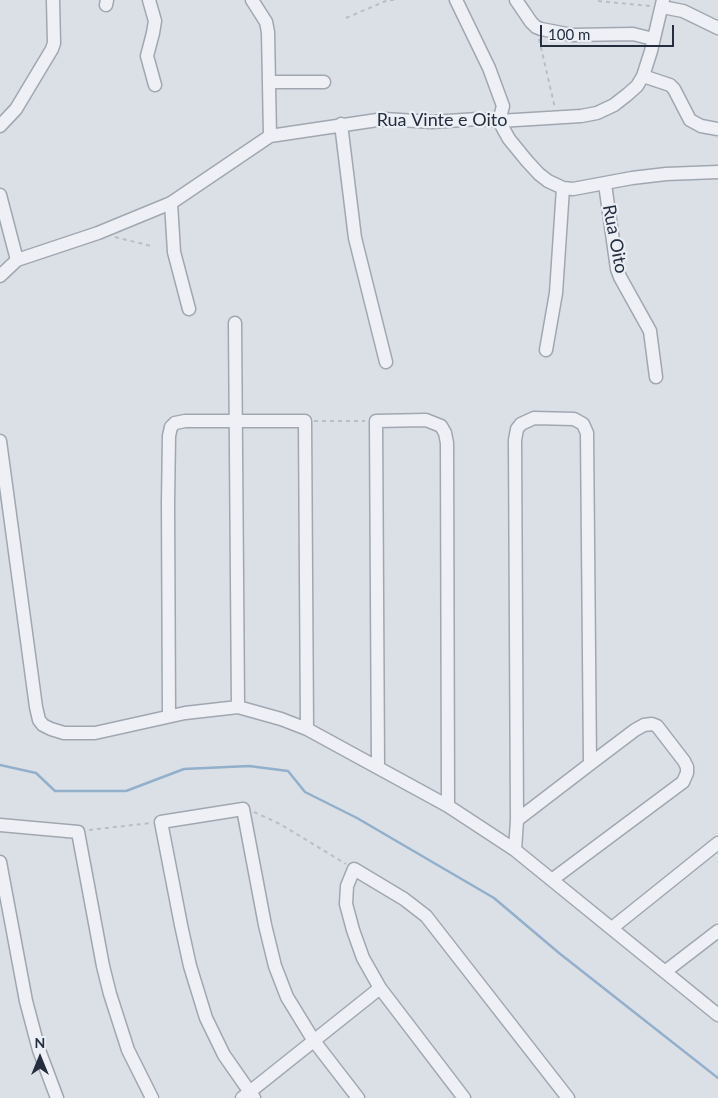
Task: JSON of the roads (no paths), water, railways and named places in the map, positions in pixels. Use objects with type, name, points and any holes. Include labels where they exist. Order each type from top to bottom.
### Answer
[{"type":"street","points":[[0,126],[16,109],[52,49],[54,42],[53,0]]},
{"type":"street","points":[[149,0],[155,21],[147,56],[155,85]]},
{"type":"street","points":[[252,0],[266,22],[268,32],[270,136]]},
{"type":"street","points":[[456,0],[489,68],[503,106],[499,121],[509,139],[539,174],[548,181],[563,188],[573,189],[666,174],[718,172]]},
{"type":"street","points":[[516,0],[536,27],[572,35],[633,34],[653,38]]},
{"type":"street","points":[[663,3],[718,28]]},
{"type":"street","name":"Rua Vinte e Oito","points":[[17,260],[98,233],[171,203],[270,136],[384,119],[432,122],[478,119],[499,121],[581,116],[597,113],[614,105],[637,86],[643,76],[663,3]]},
{"type":"street","points":[[643,76],[670,85],[690,120],[701,126],[718,129]]},
{"type":"street","points":[[269,82],[324,82]]},
{"type":"street","points":[[342,124],[355,238],[386,362]]},
{"type":"street","name":"Rua Oito","points":[[605,184],[617,269],[650,331],[656,376]]},
{"type":"street","points":[[546,350],[556,293],[563,188]]},
{"type":"street","points":[[0,195],[17,260],[0,276]]},
{"type":"street","points":[[171,203],[174,252],[189,309]]},
{"type":"street","points":[[236,323],[238,707]]},
{"type":"street","points":[[515,850],[517,820],[516,440],[517,429],[520,424],[534,418],[574,419],[583,424],[587,433],[590,764]]},
{"type":"street","points":[[169,716],[168,503],[170,430],[173,425],[185,420],[305,421],[307,729]]},
{"type":"street","points":[[378,767],[376,421],[432,421],[441,426],[446,437],[448,461],[448,806]]},
{"type":"street","points":[[0,441],[36,707],[39,720],[43,725],[50,729],[76,734],[114,730],[169,716],[238,707],[281,718],[307,729],[448,806],[515,850],[718,1014]]},
{"type":"street","points":[[517,820],[639,727],[652,724],[660,729],[677,750],[686,765],[687,773],[685,780],[553,880]]},
{"type":"street","points":[[358,1098],[314,1041],[287,997],[275,966],[261,909],[243,809],[219,811],[161,822],[184,942],[206,1018],[224,1055],[249,1096],[314,1041],[380,988]]},
{"type":"street","points":[[0,825],[78,832],[110,994],[128,1050],[152,1098]]},
{"type":"street","points":[[612,928],[718,843]]},
{"type":"street","points":[[0,862],[26,1001],[39,1050],[57,1098]]},
{"type":"street","points":[[464,1098],[380,988],[363,958],[348,914],[346,897],[347,886],[354,869],[404,899],[426,916],[568,1098]]},
{"type":"street","points":[[666,971],[718,931]]},
{"type":"waterway","points":[[0,765],[36,773],[55,791],[126,791],[184,769],[249,766],[288,771],[305,792],[357,818],[494,898],[559,953],[718,1078]]}]
